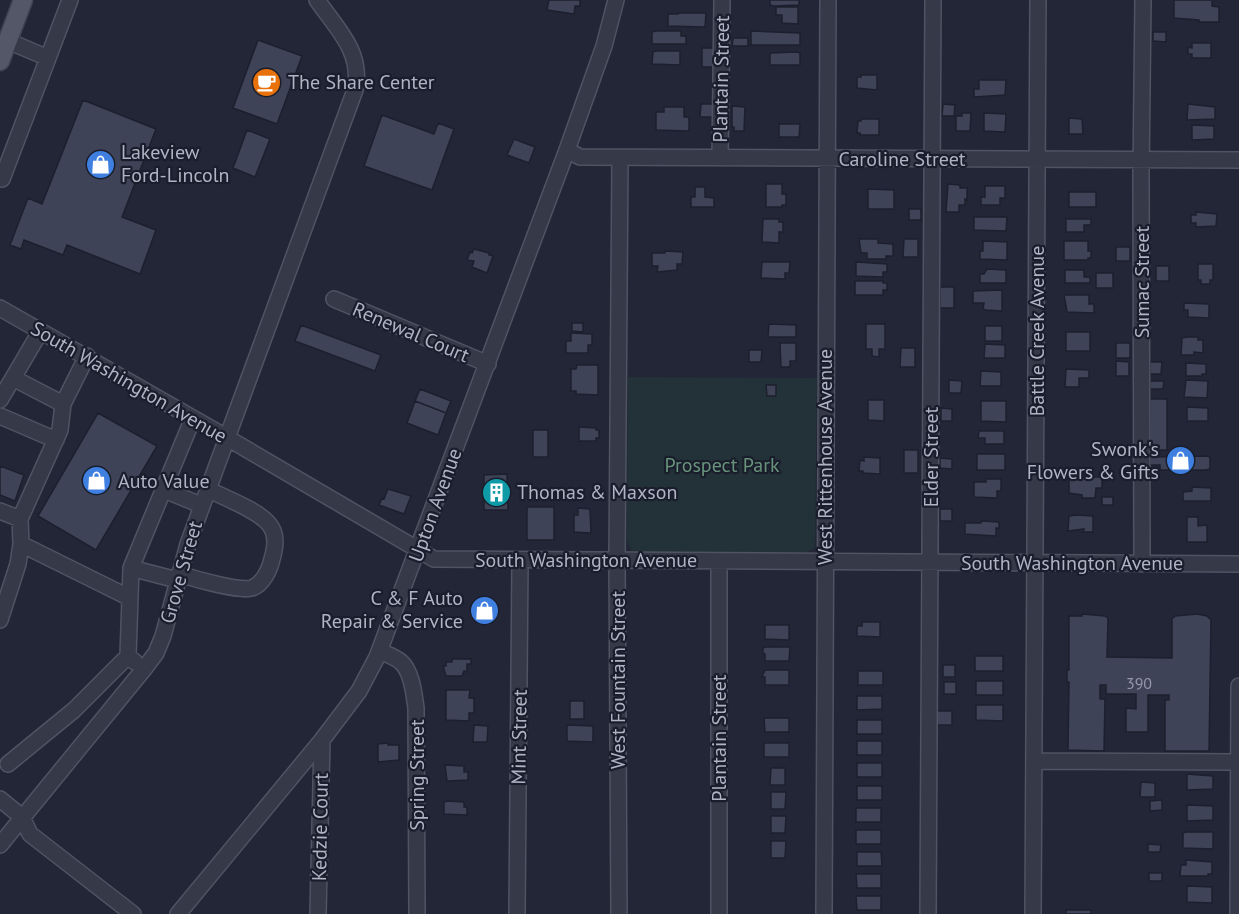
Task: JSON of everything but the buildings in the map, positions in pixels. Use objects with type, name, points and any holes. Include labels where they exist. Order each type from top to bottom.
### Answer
[{"type":"main road","points":[[0,61],[23,0]]},
{"type":"street","points":[[0,178],[2,179],[70,0]]},
{"type":"street","name":"Grove Street","points":[[0,845],[144,669],[156,653],[163,636],[178,577],[201,505],[354,90],[357,68],[354,56],[317,0]]},
{"type":"street","name":"Upton Avenue","points":[[178,914],[322,740],[358,691],[380,651],[567,150],[604,46],[616,0]]},
{"type":"street","name":"Plantain Street","points":[[720,158],[722,0]]},
{"type":"street","name":"West Rittenhouse Avenue","points":[[824,914],[828,0]]},
{"type":"street","name":"Elder Street","points":[[928,914],[933,0]]},
{"type":"street","name":"Battle Creek Avenue","points":[[1033,914],[1038,0]]},
{"type":"street","name":"Sumac Street","points":[[1142,564],[1143,0]]},
{"type":"street","points":[[8,41],[48,58]]},
{"type":"street","name":"Caroline Street","points":[[567,150],[580,157],[621,158],[1239,160]]},
{"type":"street","name":"West Fountain Street","points":[[619,914],[618,561],[621,158]]},
{"type":"street","name":"Renewal Court","points":[[334,299],[488,364]]},
{"type":"street","name":"South Washington Avenue","points":[[0,308],[87,356],[434,559],[1239,564]]},
{"type":"street","points":[[0,400],[40,332]]},
{"type":"street","points":[[0,620],[18,564],[21,544],[20,519],[60,430],[63,404],[87,356]]},
{"type":"street","points":[[13,378],[63,404]]},
{"type":"street","points":[[0,416],[56,440]]},
{"type":"street","points":[[3,766],[74,710],[128,656],[131,568],[193,418]]},
{"type":"street","points":[[164,489],[201,505]]},
{"type":"street","points":[[131,568],[241,589],[252,588],[262,580],[270,567],[275,550],[271,526],[263,518],[207,489]]},
{"type":"street","points":[[0,511],[20,519]]},
{"type":"street","points":[[21,544],[130,598]]},
{"type":"street","name":"Mint Street","points":[[517,914],[520,560]]},
{"type":"street","name":"Plantain Street","points":[[719,561],[719,914]]},
{"type":"street","name":"Spring Street","points":[[380,651],[400,662],[404,667],[410,679],[416,708],[417,914]]},
{"type":"street","points":[[128,656],[144,669]]},
{"type":"street","points":[[1238,914],[1239,686]]},
{"type":"street","name":"Kedzie Court","points":[[318,914],[322,740]]},
{"type":"street","points":[[1034,761],[1239,762]]},
{"type":"street","points":[[0,799],[22,817],[30,834],[133,914]]},
{"type":"green space","name":"Prospect Park","points":[[628,377],[817,378],[815,548],[803,554],[636,552],[631,550],[627,539]]},
{"type":"place","name":"The Share Center","points":[[267,82]]},
{"type":"place","name":"Lakeview Ford-Lincoln","points":[[100,164]]},
{"type":"place","name":"Swonk's Flowers & Gifts","points":[[1180,461]]},
{"type":"place","name":"Auto Value","points":[[97,481]]},
{"type":"place","name":"Thomas & Maxson","points":[[496,492]]},
{"type":"place","name":"C & F Auto Repair & Service","points":[[484,610]]}]
